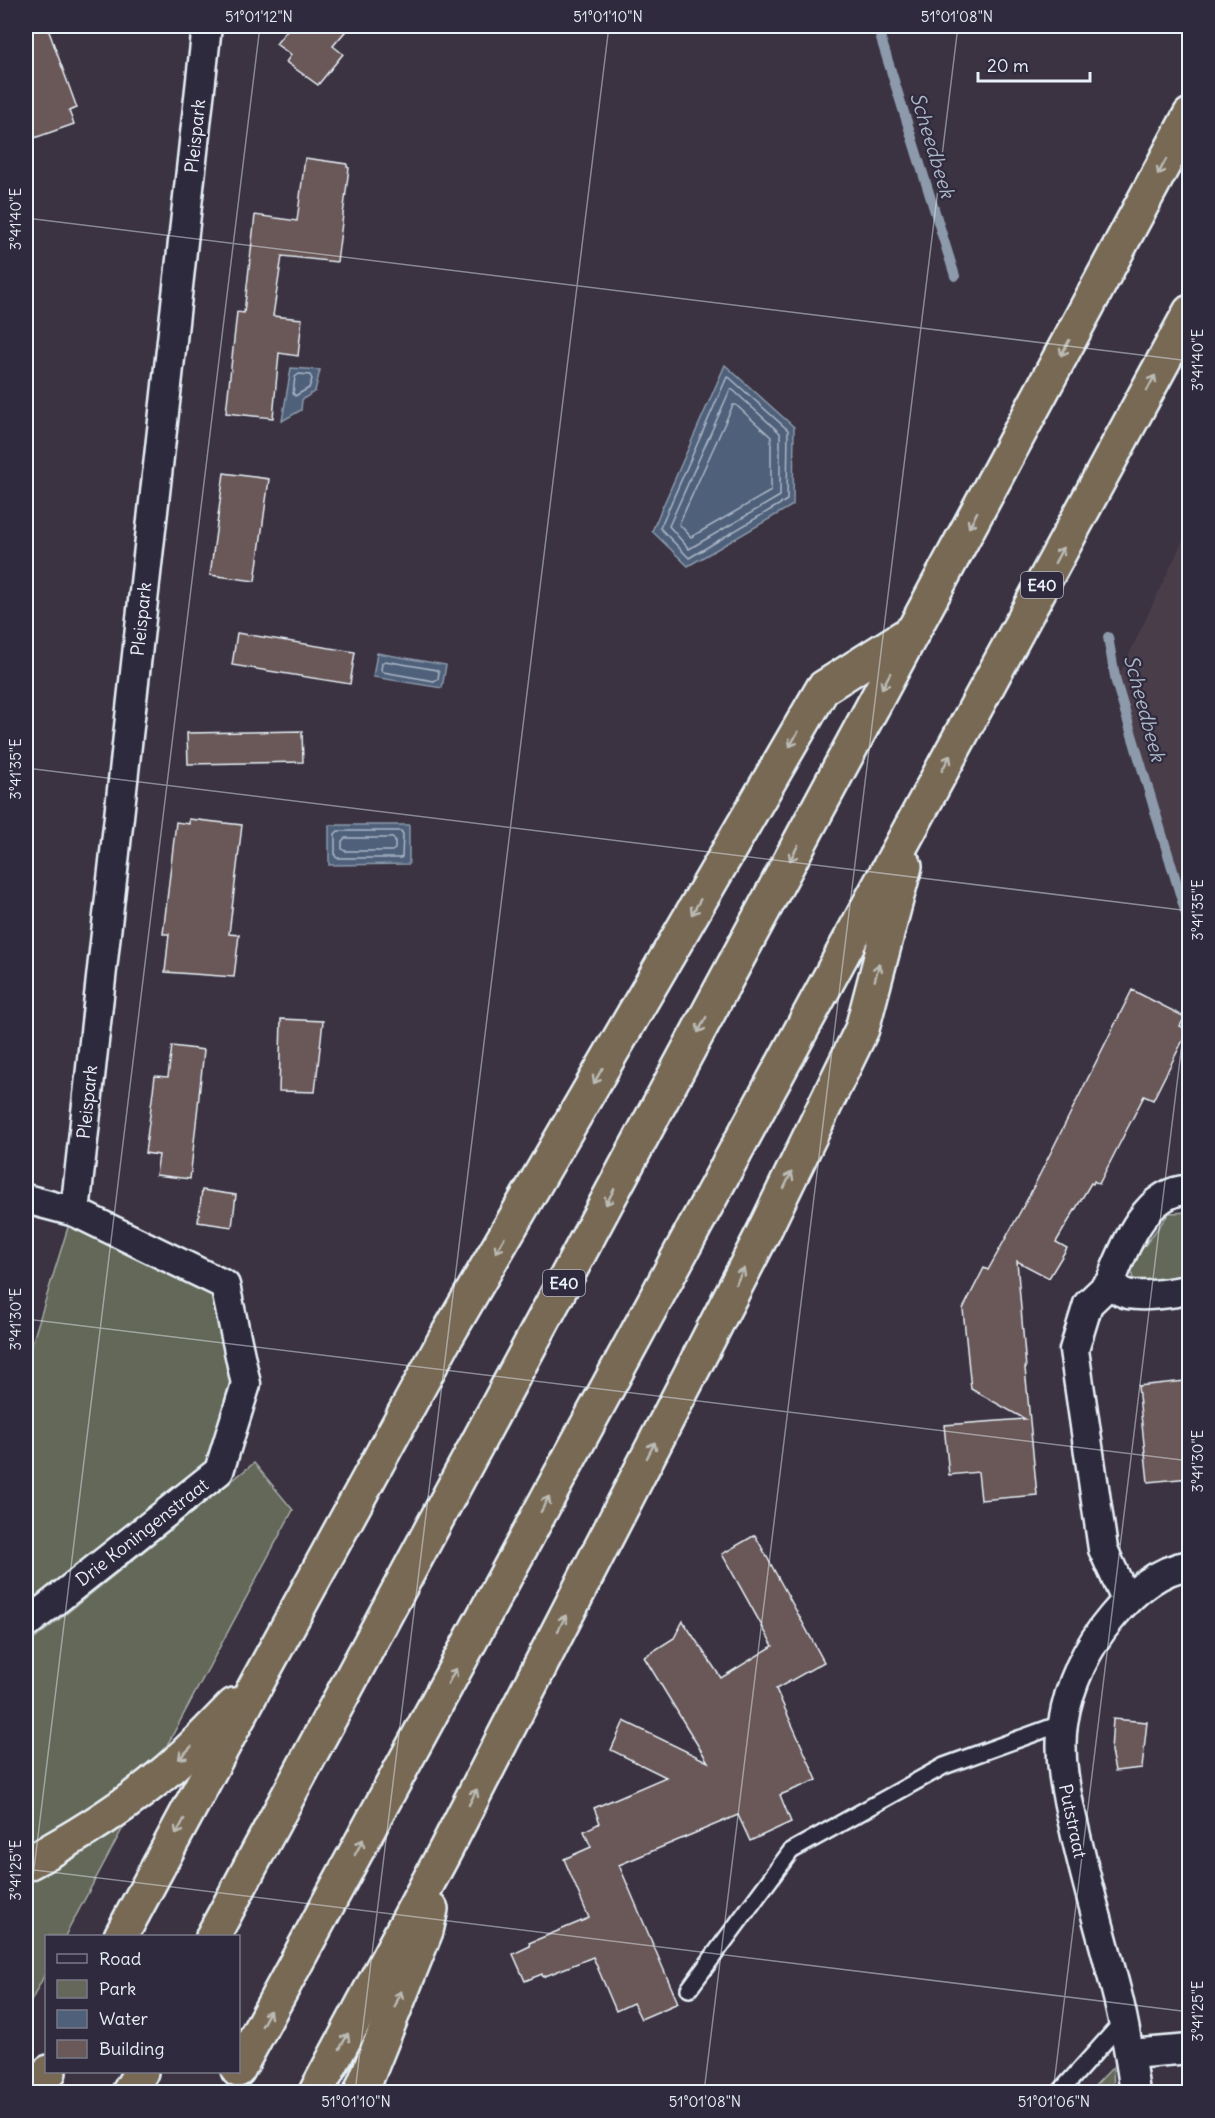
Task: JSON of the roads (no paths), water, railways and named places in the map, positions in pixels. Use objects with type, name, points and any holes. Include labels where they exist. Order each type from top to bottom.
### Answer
[{"type":"highway","name":"E40","points":[[214,1935],[1190,115]]},
{"type":"highway","name":"E40","points":[[240,2067],[1190,312]]},
{"type":"highway","points":[[122,1935],[444,1341],[824,688],[914,630]]},
{"type":"highway","points":[[316,2092],[446,1849],[763,1233],[862,1029],[918,815]]},
{"type":"highway","points":[[26,1864],[56,1848],[114,1810],[168,1770],[257,1683]]},
{"type":"highway","points":[[361,2092],[426,1931],[446,1849]]},
{"type":"highway","points":[[37,2092],[48,2073]]},
{"type":"highway","points":[[129,2092],[140,2073]]},
{"type":"highway","name":"E40","points":[[226,2092],[237,2073]]},
{"type":"street","name":"Pleispark","points":[[75,1212],[207,26]]},
{"type":"street","points":[[1126,1600],[1103,1549],[1074,1350],[1088,1304],[1110,1283],[1124,1247],[1145,1215],[1157,1201],[1172,1192],[1190,1190]]},
{"type":"street","name":"Drie Koningenstraat","points":[[26,1199],[75,1212],[225,1285],[246,1384],[219,1471],[26,1624]]},
{"type":"street","points":[[1110,1283],[1123,1293],[1139,1295],[1190,1289]]},
{"type":"street","name":"Putstraat","points":[[1135,2092],[1124,2020],[1082,1867],[1066,1792],[1061,1757],[1063,1723],[1072,1688],[1087,1654],[1103,1627],[1126,1600],[1149,1581],[1182,1566],[1190,1565]]},
{"type":"street","points":[[1130,2054],[1190,2049]]},
{"type":"lane","points":[[689,1989],[790,1851],[944,1766],[1063,1723]]},
{"type":"lane","points":[[1060,2092],[1124,2020]]},
{"type":"water","points":[[725,365],[794,427],[793,505],[688,566],[652,531]]},
{"type":"water","points":[[291,368],[320,370],[315,391],[302,400],[301,410],[282,421]]},
{"type":"water","points":[[377,653],[446,665],[442,688],[373,677]]},
{"type":"water","points":[[329,825],[409,825],[409,864],[329,865]]},
{"type":"waterway","name":"Scheedbeek","points":[[877,26],[955,276]]},
{"type":"waterway","name":"Scheedbeek","points":[[1108,637],[1116,682],[1190,927]]}]
